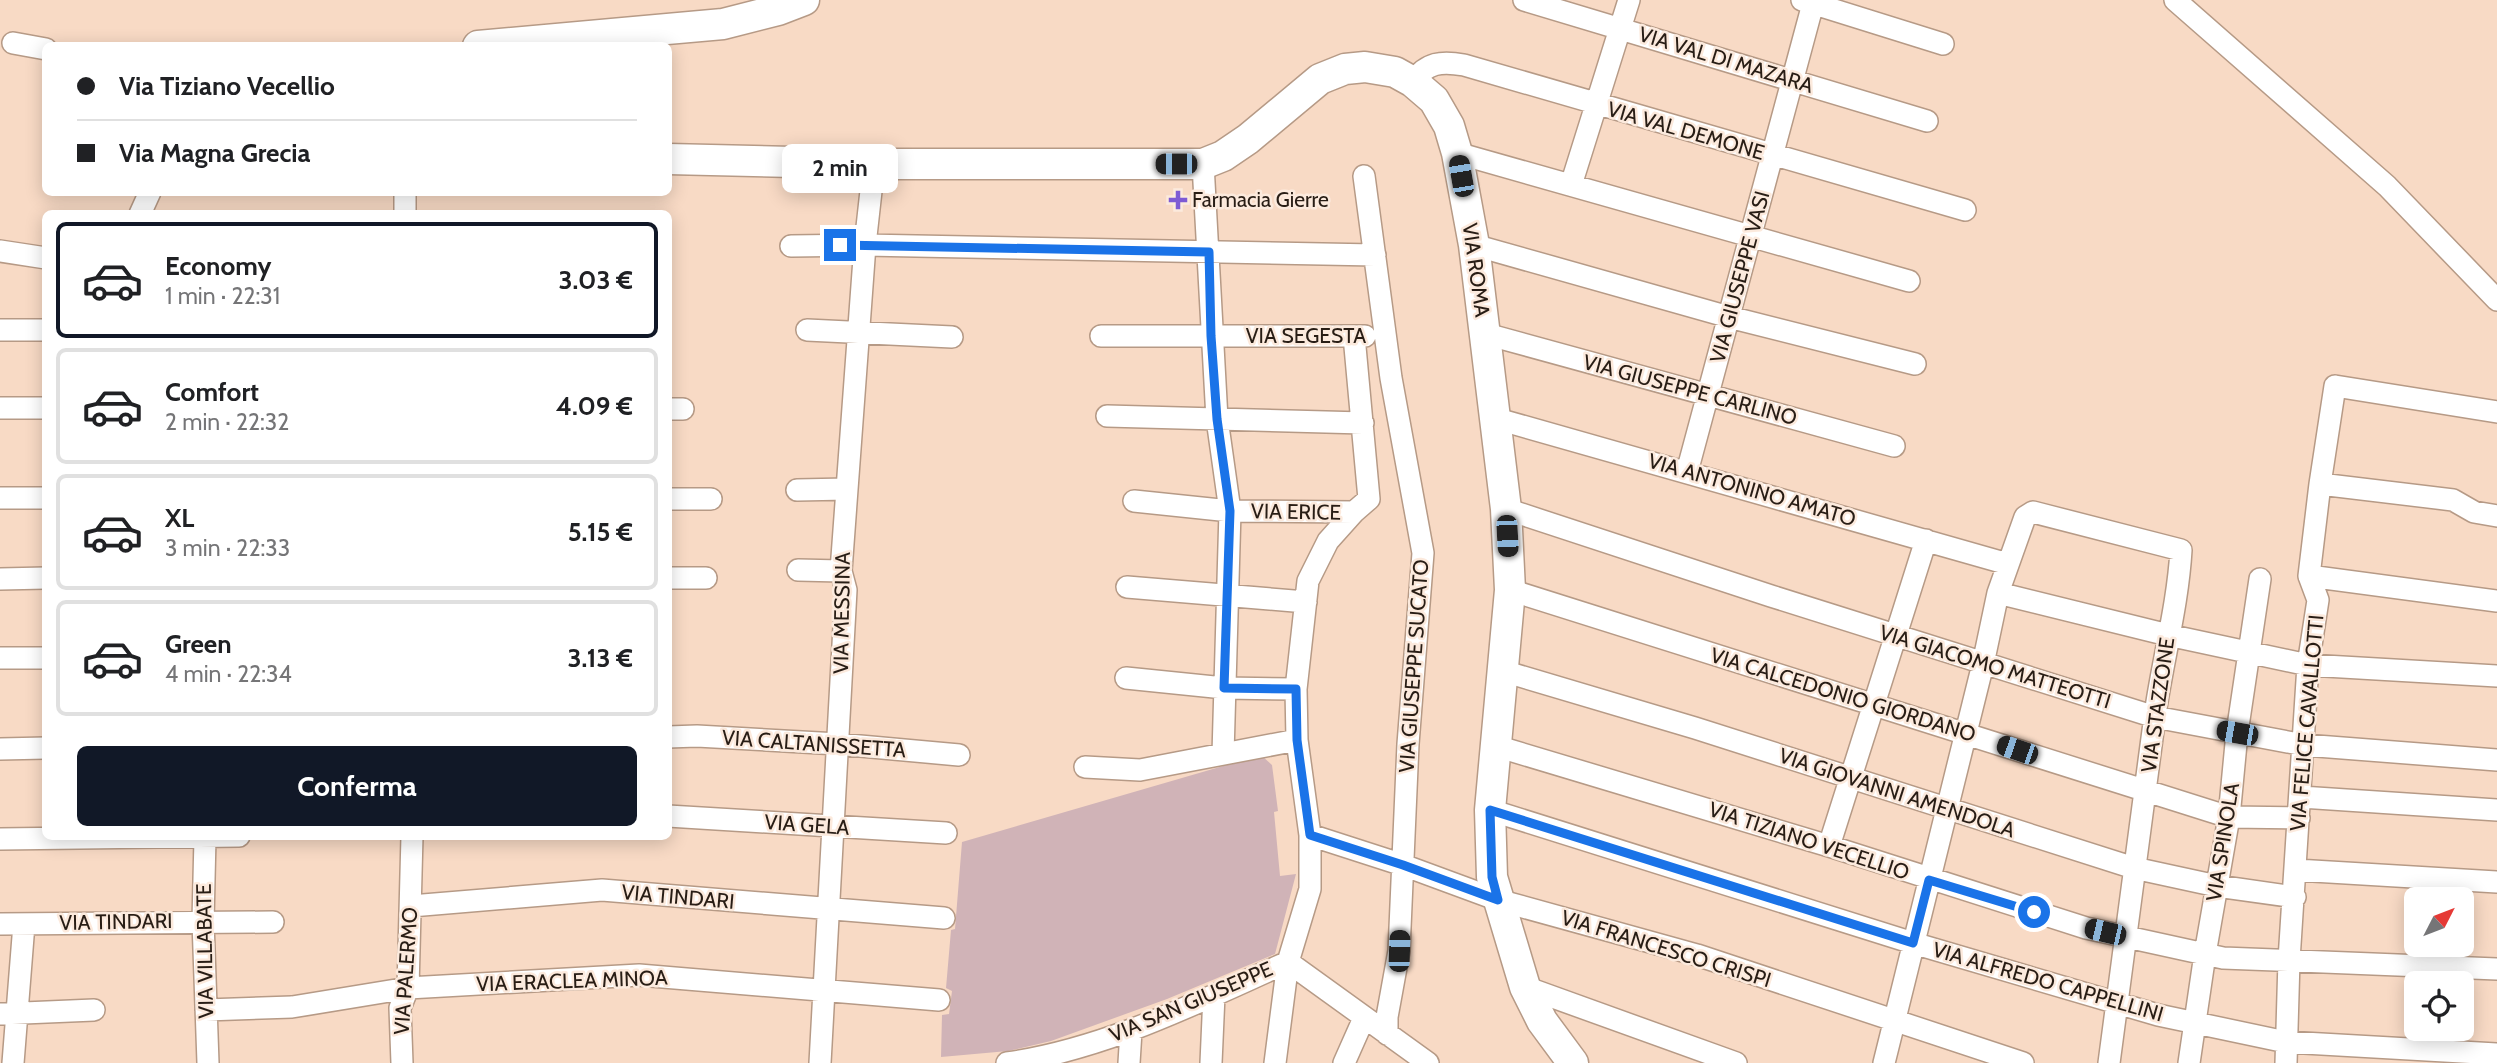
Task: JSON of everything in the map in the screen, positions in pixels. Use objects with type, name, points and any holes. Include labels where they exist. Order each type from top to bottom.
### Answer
[{"type":"street","points":[[523,42],[723,24],[778,10],[804,0]]},
{"type":"street","name":"VIA VAL DI MAZARA","points":[[1524,0],[1927,121]]},
{"type":"street","points":[[1570,185],[1629,0]]},
{"type":"street","points":[[2175,0],[2387,186],[2497,300]]},
{"type":"street","points":[[1810,1],[1943,44]]},
{"type":"street","name":"VIA GIUSEPPE VASI","points":[[1687,472],[1792,80],[1810,1]]},
{"type":"street","points":[[13,43],[42,48]]},
{"type":"street","name":"VIA VAL DEMONE","points":[[1413,82],[1425,68],[1433,64],[1452,63],[1965,211]]},
{"type":"street","name":"VIA ROMA","points":[[672,159],[874,164],[1203,164],[1223,156],[1248,139],[1320,79],[1345,69],[1364,67],[1395,72],[1413,82],[1434,100],[1443,113],[1457,153],[1474,246],[1506,509],[1510,590],[1490,810],[1492,877],[1525,987],[1542,1021],[1573,1063]]},
{"type":"street","points":[[1457,153],[1909,281]]},
{"type":"street","name":"VIA MESSINA","points":[[820,1063],[846,590],[841,571],[865,245],[874,164]]},
{"type":"street","points":[[1203,164],[1217,419],[1230,511],[1223,754]]},
{"type":"street","name":"VIA GIUSEPPE SUCATO","points":[[1364,176],[1385,336],[1423,553],[1408,744],[1399,951],[1387,1017],[1387,1034]]},
{"type":"street","points":[[791,246],[865,245],[1375,255]]},
{"type":"street","points":[[1474,246],[1729,317],[1915,364]]},
{"type":"street","points":[[0,251],[42,257]]},
{"type":"street","points":[[0,330],[42,330]]},
{"type":"street","points":[[807,330],[952,337]]},
{"type":"street","name":"VIA GIUSEPPE CARLINO","points":[[1486,334],[1894,446]]},
{"type":"street","name":"VIA SEGESTA","points":[[1101,336],[1385,336]]},
{"type":"street","points":[[1275,1063],[1288,962],[1310,889],[1310,835],[1297,740],[1296,689],[1308,581],[1328,541],[1361,505],[1363,423],[1354,336]]},
{"type":"street","name":"VIA FELICE CAVALLOTTI","points":[[2286,1053],[2289,960],[2308,665],[2318,600],[2309,576],[2335,386],[2497,412]]},
{"type":"street","points":[[0,408],[42,408]]},
{"type":"street","points":[[1107,416],[1363,423]]},
{"type":"street","name":"VIA ANTONINO AMATO","points":[[1494,418],[1926,540],[2009,560]]},
{"type":"street","points":[[2320,484],[2453,500],[2474,512],[2497,516]]},
{"type":"street","points":[[797,490],[847,489]]},
{"type":"street","points":[[0,498],[42,498]]},
{"type":"street","points":[[672,499],[711,499]]},
{"type":"street","name":"VIA ERICE","points":[[1134,501],[1230,511],[1361,505]]},
{"type":"street","name":"VIA GIACOMO MATTEOTTI","points":[[1506,509],[1895,636],[2155,717],[2304,745],[2497,760]]},
{"type":"street","name":"VIA STAZZONE","points":[[2009,560],[2025,517],[2033,512],[2182,550],[2155,717],[2109,1063]]},
{"type":"street","points":[[1829,846],[1926,540]]},
{"type":"street","points":[[1884,1063],[1983,664],[1998,593],[2009,560]]},
{"type":"street","points":[[798,570],[841,571]]},
{"type":"street","points":[[2309,576],[2497,601]]},
{"type":"street","points":[[0,579],[42,578]]},
{"type":"street","points":[[672,578],[706,578]]},
{"type":"street","name":"VIA SPINOLA","points":[[2189,1063],[2229,817],[2237,733],[2260,579]]},
{"type":"street","points":[[1127,587],[1306,602]]},
{"type":"street","name":"VIA CALCEDONIO GIORDANO","points":[[1510,590],[2229,817],[2300,807],[2497,810]]},
{"type":"street","points":[[1998,593],[2168,635],[2308,665],[2497,676]]},
{"type":"street","points":[[0,658],[42,658]]},
{"type":"street","name":"VIA GIOVANNI AMENDOLA","points":[[1503,671],[1695,728],[2134,869],[2217,886],[2295,897]]},
{"type":"street","points":[[1125,678],[1224,688],[1296,689]]},
{"type":"street","name":"VIA CALTANISSETTA","points":[[672,737],[838,744],[959,755]]},
{"type":"street","points":[[1085,767],[1140,770],[1297,740]]},
{"type":"street","name":"VIA TIZIANO VECELLIO","points":[[1496,746],[1829,846],[2086,928],[2125,937],[2223,958],[2497,968]]},
{"type":"street","points":[[0,748],[42,748]]},
{"type":"street","name":"VIA ALFREDO CAPPELLINI","points":[[1490,810],[1913,943],[2196,1023],[2286,1053],[2497,1054]]},
{"type":"street","name":"VIA GELA","points":[[672,816],[946,833]]},
{"type":"street","name":"VIA FRANCESCO CRISPI","points":[[1310,835],[1498,900],[1697,956],[2023,1063]]},
{"type":"street","points":[[0,839],[42,839]]},
{"type":"street","name":"VIA VILLABATE","points":[[205,840],[202,921],[208,1063]]},
{"type":"street","name":"VIA PALERMO","points":[[402,1063],[400,1008],[408,988],[412,840]]},
{"type":"street","points":[[2296,870],[2497,882]]},
{"type":"street","name":"VIA TINDARI","points":[[411,905],[602,890],[944,918]]},
{"type":"street","name":"VIA TINDARI","points":[[0,924],[274,922]]},
{"type":"street","points":[[13,1063],[8,1014],[24,923]]},
{"type":"street","name":"VIA SAN GIUSEPPE","points":[[1007,1063],[1040,1058],[1131,1031],[1288,962],[1427,1063]]},
{"type":"street","name":"VIA ERACLEA MINOA","points":[[205,1010],[292,1007],[408,988],[639,975],[939,1000]]},
{"type":"street","points":[[1525,987],[1736,1063]]},
{"type":"street","points":[[1211,1063],[1214,995]]},
{"type":"street","points":[[8,1014],[94,1010]]},
{"type":"street","points":[[1344,1063],[1364,1017]]},
{"type":"street","points":[[1129,1063],[1131,1031]]},
{"type":"shaded area","points":[[1261,755],[1272,765],[1278,811],[1274,812],[1280,876],[1296,874],[1275,954],[1167,999],[1051,1041],[1008,1051],[941,1057],[942,1015],[949,1014],[952,991],[946,988],[951,930],[955,929],[962,842]]},
{"type":"place","name":"Farmacia Gierre","points":[[1178,200]]},
{"type":"route","points":[[840,245],[1209,252],[1217,419],[1230,511],[1224,688],[1296,689],[1297,740],[1310,835],[1498,900],[1492,877],[1490,810],[1913,943],[1929,880],[2034,912]]}]
